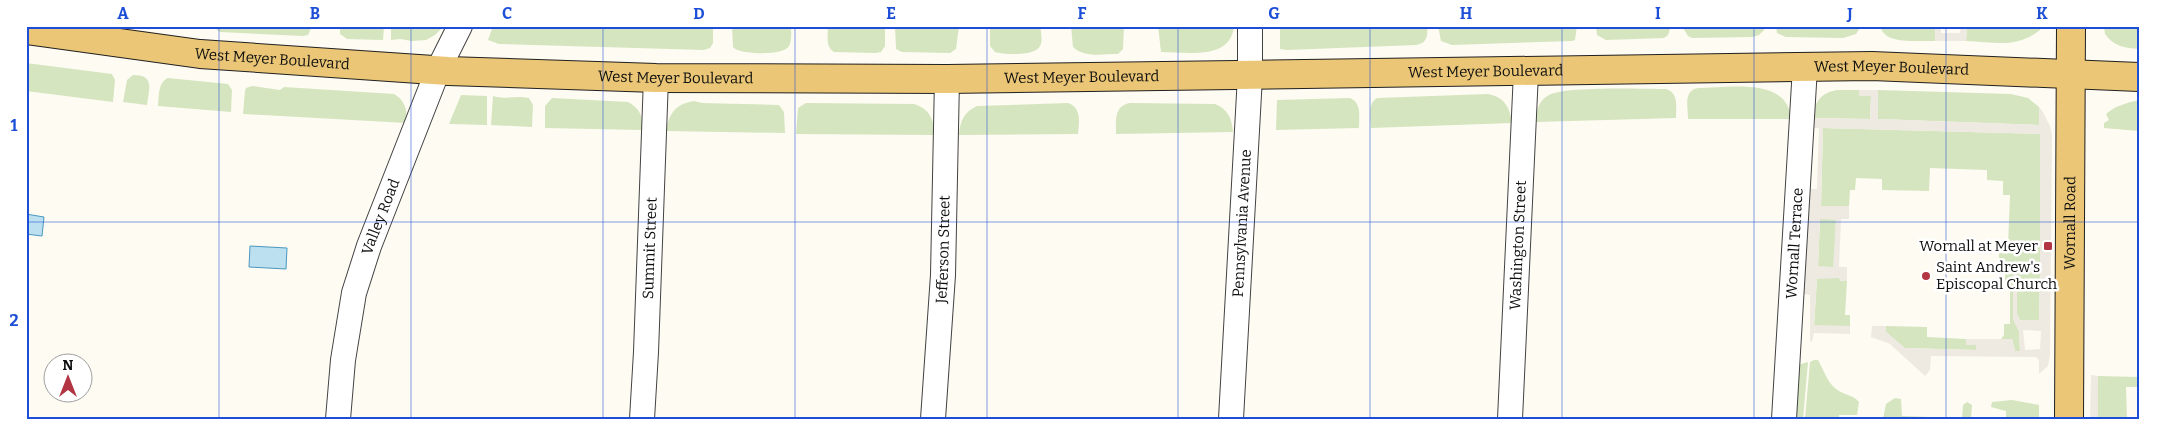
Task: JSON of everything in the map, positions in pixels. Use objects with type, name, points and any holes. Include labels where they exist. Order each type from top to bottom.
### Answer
[{"type":"main road","name":"Wornall Road","points":[[2069,419],[2071,26]]},
{"type":"main road","name":"West Meyer Boulevard","points":[[26,30],[200,54],[438,70],[656,78],[947,79],[1872,66],[2139,77]]},
{"type":"street","name":"Valley Road","points":[[338,419],[343,360],[354,293],[369,246],[438,70],[460,26]]},
{"type":"street","name":"Pennsylvania Avenue","points":[[1231,419],[1250,76],[1250,26]]},
{"type":"street","name":"Wornall Terrace","points":[[1784,419],[1805,67]]},
{"type":"street","name":"Washington Street","points":[[1510,419],[1526,72]]},
{"type":"street","name":"Summit Street","points":[[642,419],[656,78]]},
{"type":"street","name":"Jefferson Street","points":[[933,419],[943,275],[947,79]]},
{"type":"green space","points":[[212,26],[312,26],[308,35],[303,36],[220,32]]},
{"type":"green space","points":[[340,26],[384,26],[383,40],[347,39],[340,34]]},
{"type":"green space","points":[[391,26],[444,26],[435,35],[426,40],[412,41],[391,40]]},
{"type":"green space","points":[[493,26],[713,26],[713,43],[710,48],[704,50],[499,44],[488,40]]},
{"type":"green space","points":[[732,26],[791,26],[790,44],[785,49],[771,53],[752,53],[737,50],[733,47]]},
{"type":"green space","points":[[828,26],[885,26],[885,46],[881,52],[876,53],[834,52],[828,44]]},
{"type":"green space","points":[[895,26],[959,26],[956,49],[950,53],[902,52],[896,49]]},
{"type":"green space","points":[[990,26],[1040,26],[1041,44],[1033,52],[1006,54],[995,52],[990,46]]},
{"type":"green space","points":[[1071,26],[1124,26],[1123,49],[1118,54],[1083,53],[1073,47]]},
{"type":"green space","points":[[1158,26],[1234,26],[1231,37],[1225,45],[1216,50],[1194,53],[1161,52]]},
{"type":"green space","points":[[1280,26],[1427,26],[1427,33],[1425,41],[1416,45],[1287,50],[1280,49]]},
{"type":"green space","points":[[1438,26],[1577,26],[1575,40],[1572,41],[1452,45],[1441,41]]},
{"type":"green space","points":[[1596,26],[1671,26],[1668,35],[1664,38],[1606,40],[1597,35]]},
{"type":"green space","points":[[1682,26],[1764,26],[1764,30],[1759,35],[1752,37],[1692,38],[1688,36]]},
{"type":"green space","points":[[1776,26],[1861,26],[1856,34],[1843,38],[1786,37],[1777,33]]},
{"type":"green space","points":[[1880,26],[1935,26],[1935,41],[1903,41],[1895,39],[1888,37]]},
{"type":"green space","points":[[1967,26],[2041,26],[2040,30],[2022,40],[1996,43],[1966,41]]},
{"type":"green space","points":[[2104,26],[2139,26],[2139,49],[2116,44],[2105,34]]},
{"type":"green space","points":[[26,63],[112,74],[115,80],[113,102],[26,91]]},
{"type":"green space","points":[[133,75],[145,77],[148,80],[147,105],[123,102],[127,80]]},
{"type":"green space","points":[[168,78],[228,84],[232,90],[231,112],[158,106],[162,83]]},
{"type":"green space","points":[[252,86],[280,90],[284,87],[394,94],[401,99],[405,106],[407,114],[406,123],[243,114],[245,91],[246,88]]},
{"type":"green space","points":[[1740,86],[1768,90],[1779,96],[1787,105],[1791,119],[1688,119],[1688,96],[1690,92],[1698,88]]},
{"type":"green space","points":[[1605,89],[1666,89],[1675,97],[1676,118],[1536,122],[1540,103],[1549,95],[1558,92]]},
{"type":"green space","points":[[1837,90],[1859,90],[1860,96],[1871,96],[1870,119],[1812,118],[1819,99],[1826,93]]},
{"type":"green space","points":[[1878,90],[2011,94],[2028,98],[2039,107],[2039,125],[1878,119]]},
{"type":"green space","points":[[1488,94],[1502,100],[1510,112],[1512,123],[1371,128],[1371,107],[1377,98]]},
{"type":"green space","points":[[461,95],[487,96],[487,125],[449,124]]},
{"type":"green space","points":[[493,96],[529,98],[533,105],[532,127],[491,125]]},
{"type":"green space","points":[[552,98],[628,102],[640,114],[642,130],[545,128],[545,106]]},
{"type":"green space","points":[[1350,98],[1354,100],[1358,107],[1359,128],[1276,130],[1277,100]]},
{"type":"green space","points":[[2139,100],[2139,131],[2104,128],[2104,123],[2109,120],[2106,114],[2109,111],[2121,105]]},
{"type":"green space","points":[[687,102],[702,103],[779,105],[784,112],[785,133],[666,131],[674,111]]},
{"type":"green space","points":[[806,103],[914,104],[924,109],[930,116],[934,125],[935,135],[796,134],[798,108]]},
{"type":"green space","points":[[1068,103],[1076,108],[1078,112],[1078,134],[959,135],[960,125],[964,117],[977,106]]},
{"type":"green space","points":[[1130,103],[1215,104],[1228,115],[1232,123],[1233,132],[1116,134],[1117,114],[1121,107]]},
{"type":"green space","points":[[1823,128],[2040,134],[2040,264],[2006,263],[2005,259],[1999,259],[1999,246],[2008,246],[2010,195],[2003,195],[2003,181],[1987,180],[1987,170],[1930,168],[1929,191],[1882,190],[1882,179],[1856,178],[1855,190],[1850,190],[1849,206],[1821,206]]},
{"type":"green space","points":[[1820,219],[1836,219],[1834,267],[1818,267]]},
{"type":"green space","points":[[2005,271],[2013,271],[2013,319],[2019,331],[2020,351],[2015,351],[2012,339],[2001,339],[2004,335],[2004,324],[2010,324],[2010,287],[2005,286]]},
{"type":"green space","points":[[2017,272],[2040,272],[2039,320],[2020,320],[2017,314]]},
{"type":"green space","points":[[1817,278],[1840,278],[1840,281],[1847,281],[1845,315],[1850,315],[1850,326],[1814,326]]},
{"type":"green space","points":[[1886,326],[1927,327],[1927,337],[1966,339],[1966,345],[1976,345],[1976,350],[1904,348],[1886,332]]},
{"type":"green space","points":[[1818,360],[1827,378],[1835,388],[1854,397],[1859,402],[1857,415],[1839,415],[1839,419],[1805,419],[1810,362]]},
{"type":"green space","points":[[1808,362],[1803,419],[1794,419],[1798,365]]},
{"type":"green space","points":[[2098,376],[2139,377],[2139,387],[2126,387],[2127,419],[2098,419]]},
{"type":"green space","points":[[1895,398],[1901,399],[1902,416],[1962,418],[1963,405],[1967,402],[1972,405],[1971,419],[1883,419],[1886,404]]},
{"type":"green space","points":[[2012,400],[2039,405],[2039,419],[2006,419],[2006,411],[1991,407],[1992,402]]},
{"type":"shaded area","points":[[1935,26],[1941,26],[1941,33],[1960,33],[1961,26],[1967,26],[1966,41],[1935,41]]},
{"type":"shaded area","points":[[1859,90],[1878,90],[1878,119],[2039,125],[2039,107],[2043,112],[2052,134],[2050,355],[2048,366],[2039,374],[2039,360],[2036,357],[1931,356],[1930,370],[1925,376],[1890,344],[1871,337],[1872,326],[1886,326],[1886,332],[1905,348],[1976,350],[1976,345],[1966,345],[1966,339],[2012,339],[2015,351],[2020,351],[2019,331],[2013,319],[2013,272],[2005,271],[2006,263],[2040,264],[2040,134],[1823,128],[1821,206],[1849,206],[1849,219],[1841,219],[1839,267],[1847,267],[1847,281],[1840,281],[1839,278],[1817,279],[1814,325],[1850,326],[1850,334],[1814,333],[1812,342],[1810,341],[1810,295],[1804,294],[1810,189],[1817,189],[1819,128],[1812,128],[1812,118],[1870,119],[1871,96],[1859,96]],"holes":[[[1820,219],[1836,220],[1833,267],[1818,266]],[[2017,272],[2040,273],[2039,320],[2020,320],[2017,314]],[[2023,330],[2041,331],[2040,349],[2025,350]]]},
{"type":"shaded area","points":[[2091,375],[2098,376],[2098,419],[2090,419]]},
{"type":"water","points":[[26,214],[44,217],[42,236],[26,234]]},
{"type":"water","points":[[250,246],[287,248],[286,269],[249,267]]},
{"type":"place","name":"Wornall at Meyer","points":[[2048,246]]},
{"type":"place","name":"Saint Andrew's Episcopal Church","points":[[1926,276]]}]
